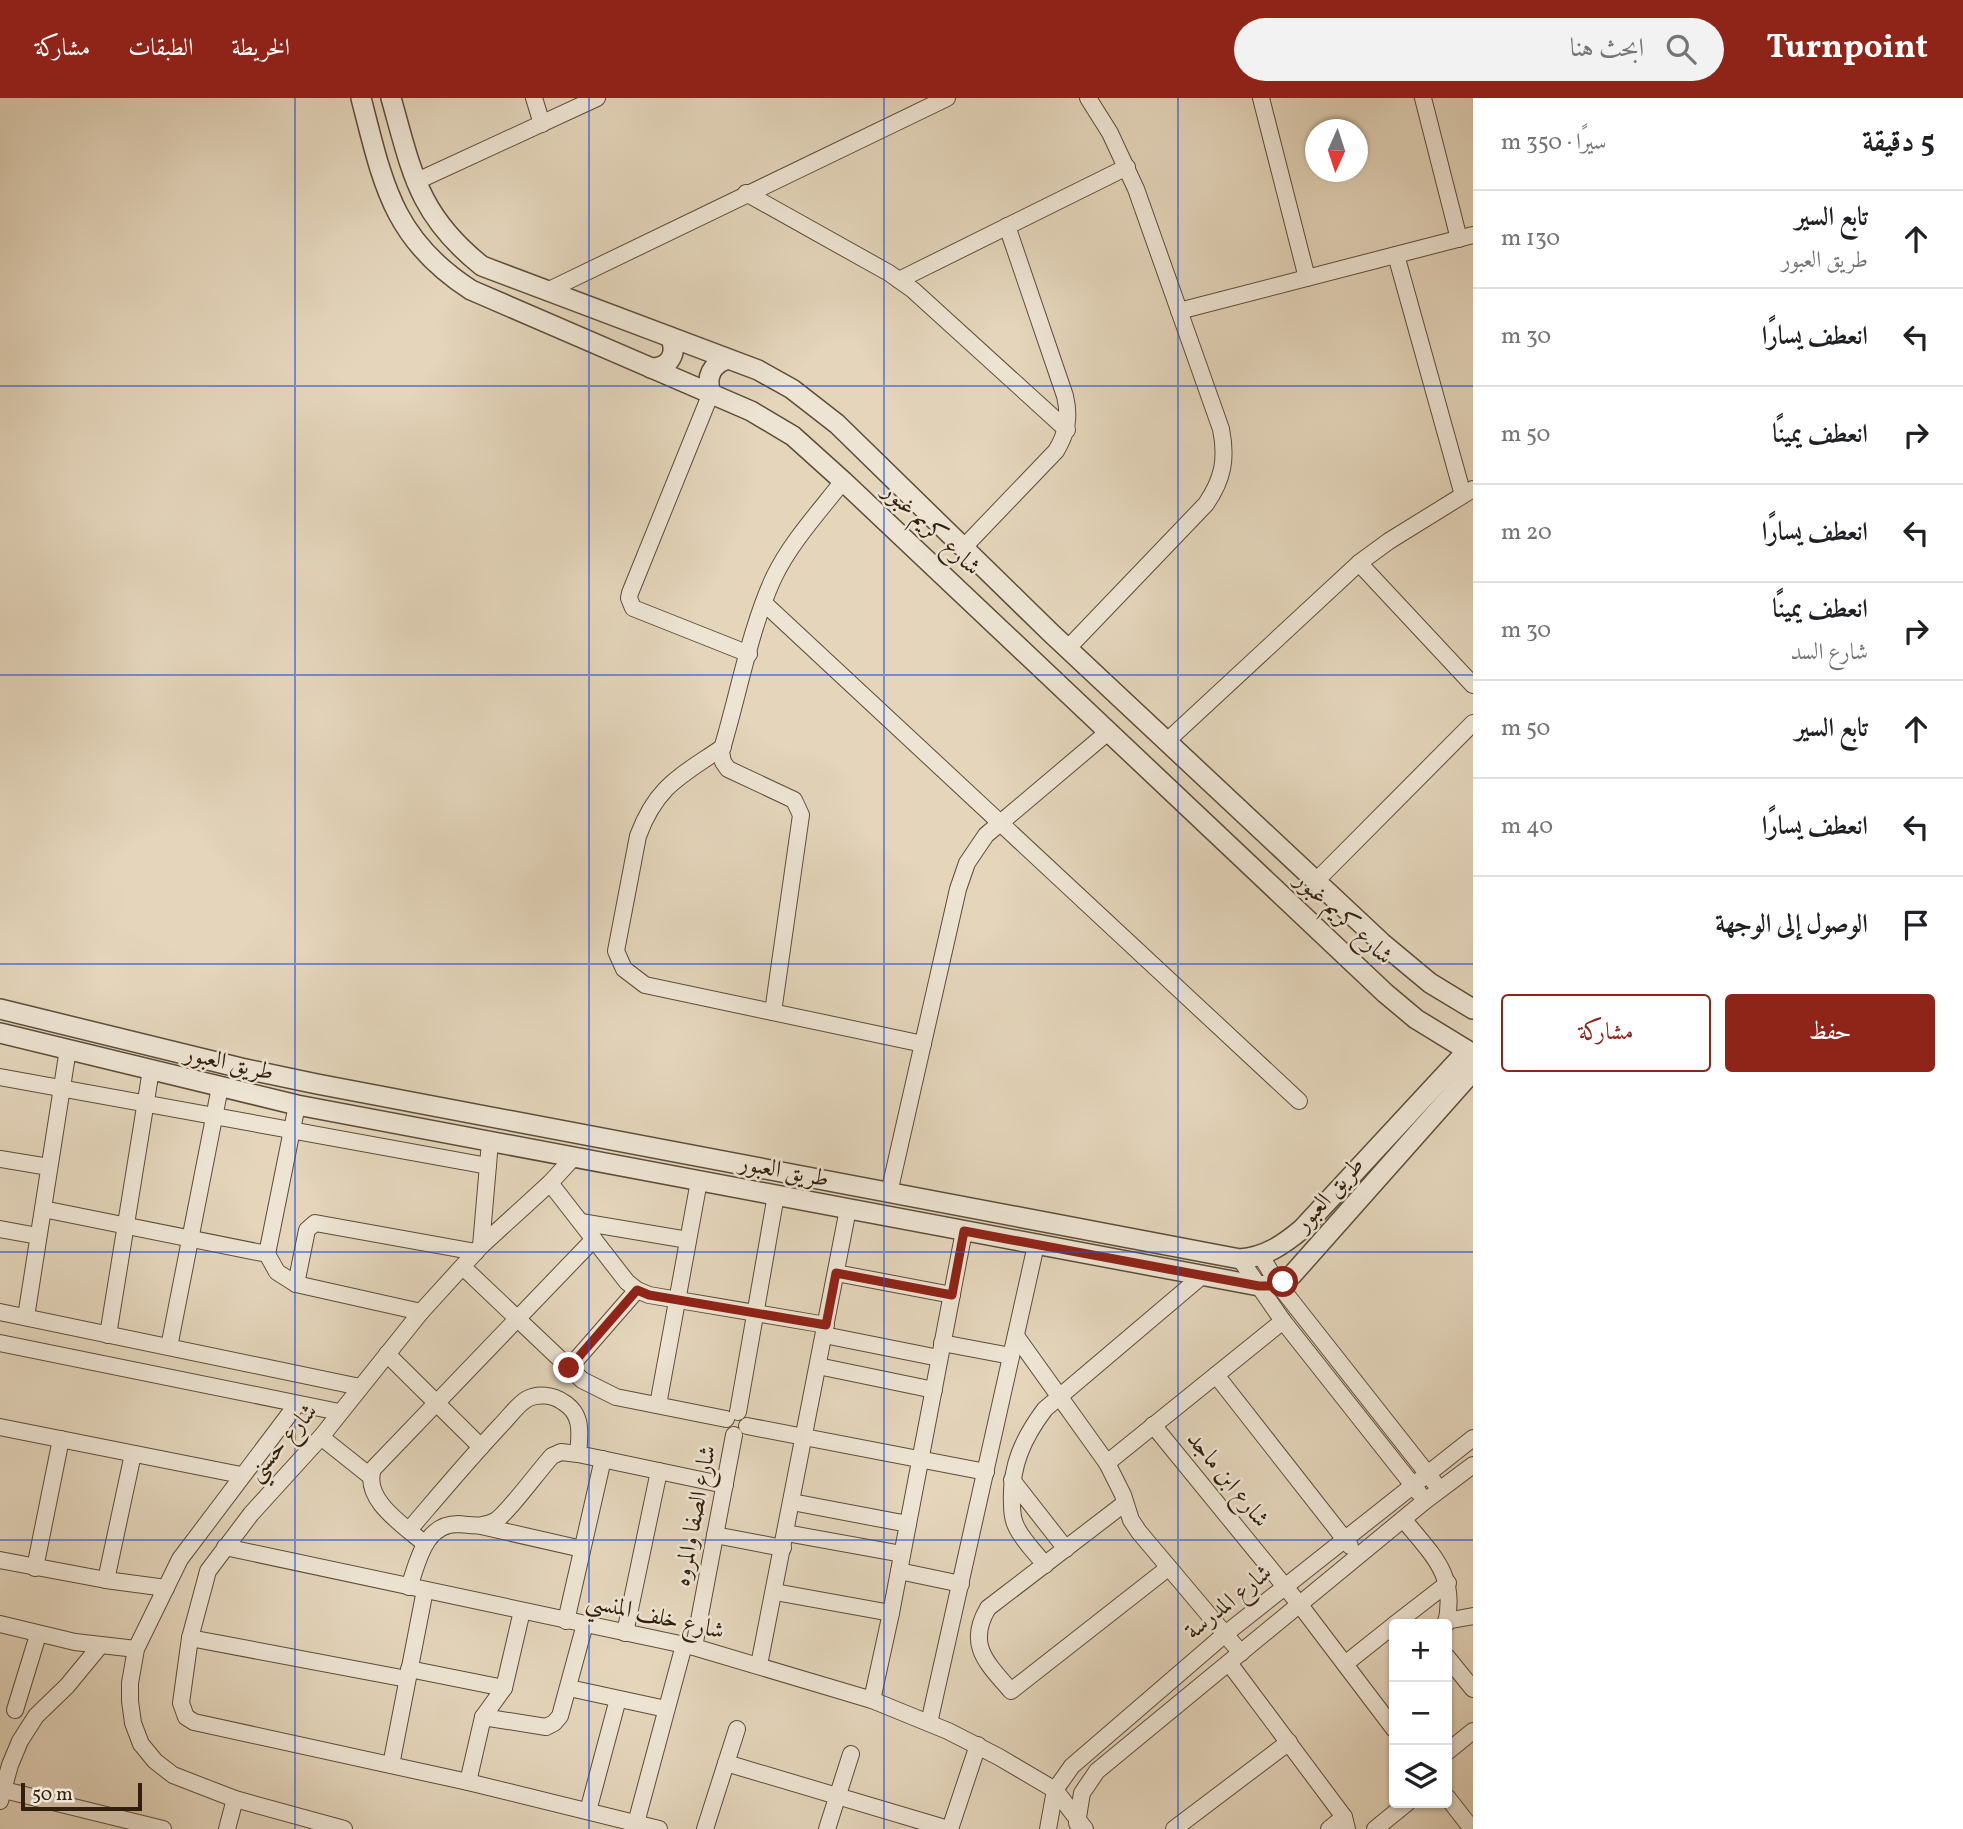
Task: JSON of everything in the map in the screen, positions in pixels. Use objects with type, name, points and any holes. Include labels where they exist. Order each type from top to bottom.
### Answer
[{"type":"street","name":"شارع كريم غبور","points":[[361,98],[388,195],[406,229],[435,264],[471,290],[711,393],[777,425],[843,481],[1392,999],[1416,1018],[1470,1052]]},
{"type":"street","name":"شارع كريم غبور","points":[[391,98],[415,182],[438,223],[466,253],[482,266],[729,359],[775,379],[822,411],[1068,648],[1405,964],[1473,1009]]},
{"type":"street","points":[[534,98],[542,124]]},
{"type":"street","points":[[415,182],[597,98]]},
{"type":"street","points":[[547,291],[947,98]]},
{"type":"street","points":[[1068,648],[1206,504],[1217,488],[1224,469],[1225,449],[1221,429],[1127,167],[1087,98]]},
{"type":"street","points":[[1261,98],[1307,278]]},
{"type":"street","points":[[1179,311],[1466,237],[1423,98]]},
{"type":"street","points":[[899,280],[1127,167]]},
{"type":"street","points":[[746,193],[899,280],[926,301],[1067,430]]},
{"type":"street","points":[[964,547],[1056,451],[1067,430],[1068,407],[1007,226]]},
{"type":"street","points":[[1167,741],[1359,563],[1468,492],[1396,255]]},
{"type":"street","points":[[651,368],[663,366],[671,359],[674,347],[670,337]]},
{"type":"street","points":[[729,359],[717,364],[710,375],[711,393],[629,598],[634,608],[749,654]]},
{"type":"street","points":[[773,1012],[801,815],[794,800],[728,769],[721,758],[764,603],[774,578],[791,548],[843,481]]},
{"type":"street","points":[[1359,563],[1473,685]]},
{"type":"street","points":[[764,603],[1299,1101]]},
{"type":"street","points":[[1316,881],[1473,723]]},
{"type":"street","points":[[889,1193],[962,876],[975,849],[998,823],[1108,732]]},
{"type":"street","points":[[723,747],[669,784],[650,808],[638,836],[616,951],[624,969],[645,985],[923,1044]]},
{"type":"street","name":"طريق العبور","points":[[0,1009],[242,1068],[1240,1259],[1261,1256],[1275,1249],[1302,1228],[1470,1052]]},
{"type":"street","name":"طريق العبور","points":[[0,1033],[297,1105],[1202,1276],[1268,1285],[1292,1275],[1473,1071]]},
{"type":"street","points":[[26,1317],[68,1049]]},
{"type":"street","points":[[108,1335],[151,1070]]},
{"type":"street","points":[[0,1077],[488,1166]]},
{"type":"street","points":[[169,1347],[220,1087]]},
{"type":"street","points":[[297,1105],[267,1254],[277,1272],[296,1284],[421,1312]]},
{"type":"street","points":[[296,1284],[307,1230],[315,1223],[479,1249],[494,1118]]},
{"type":"street","points":[[573,1158],[578,1133]]},
{"type":"street","name":"شارع حسني","points":[[208,1571],[251,1514],[321,1437],[421,1312],[479,1249],[573,1158]]},
{"type":"street","points":[[0,1159],[49,1167]]},
{"type":"street","points":[[658,1405],[698,1181]]},
{"type":"street","points":[[550,1183],[627,1282],[637,1290],[755,1312],[825,1330],[941,1351],[1011,1356]]},
{"type":"street","name":"شارع الصفا والمروه","points":[[636,1823],[666,1709],[689,1646],[715,1535],[776,1195]]},
{"type":"street","points":[[43,1209],[267,1254]]},
{"type":"street","points":[[759,1665],[848,1209]]},
{"type":"street","points":[[581,1222],[688,1240]]},
{"type":"street","points":[[0,1229],[38,1236]]},
{"type":"street","points":[[872,1700],[964,1231]]},
{"type":"street","points":[[425,1544],[375,1499],[370,1476],[373,1469],[594,1239]]},
{"type":"street","points":[[929,1723],[1037,1245]]},
{"type":"street","points":[[1261,1256],[1268,1285],[1283,1321],[1425,1501]]},
{"type":"street","points":[[1240,1259],[1268,1285],[1441,1489]]},
{"type":"street","points":[[463,1266],[582,1380],[607,1393],[736,1423],[986,1472]]},
{"type":"street","points":[[836,1273],[952,1295]]},
{"type":"street","points":[[1045,1565],[1015,1525],[1013,1480],[1021,1445],[1045,1409],[1202,1276]]},
{"type":"street","points":[[569,1368],[637,1290]]},
{"type":"street","points":[[0,1311],[360,1387]]},
{"type":"street","points":[[1107,1463],[1283,1321]]},
{"type":"street","points":[[1016,1336],[1107,1463],[1131,1520],[1139,1532],[1224,1634],[1235,1658],[1289,1742],[1346,1823],[1329,1829]]},
{"type":"street","points":[[0,1343],[339,1412]]},
{"type":"street","points":[[387,1354],[481,1447]]},
{"type":"street","points":[[818,1366],[933,1390]]},
{"type":"street","points":[[1216,1375],[1358,1556]]},
{"type":"street","points":[[409,1530],[526,1399],[547,1395],[558,1398],[569,1406],[580,1425],[578,1454]]},
{"type":"street","points":[[297,1404],[180,1559],[136,1650],[130,1683],[130,1701],[133,1723],[141,1744],[155,1761],[173,1775],[235,1799],[327,1827],[344,1829]]},
{"type":"street","name":"شارع ابن ماجد","points":[[1153,1425],[1300,1605],[1389,1722]]},
{"type":"street","points":[[0,1427],[241,1475]]},
{"type":"street","points":[[321,1437],[370,1476]]},
{"type":"street","name":"شارع المدرسة","points":[[1048,1829],[1055,1790],[1072,1766],[1224,1634],[1473,1438]]},
{"type":"street","points":[[35,1568],[61,1439]]},
{"type":"street","points":[[481,1526],[498,1519],[551,1456],[561,1452],[725,1485]]},
{"type":"street","points":[[106,1580],[133,1454]]},
{"type":"street","points":[[566,1620],[603,1459]]},
{"type":"street","name":"شارع المدرسة","points":[[1080,1826],[1082,1793],[1097,1771],[1425,1501],[1472,1467]]},
{"type":"street","points":[[625,1633],[659,1471]]},
{"type":"street","points":[[1013,1480],[1066,1549]]},
{"type":"street","points":[[792,1502],[908,1524]]},
{"type":"street","points":[[1125,1503],[988,1608],[978,1635],[980,1650],[987,1662],[1010,1691],[1168,1568]]},
{"type":"street","points":[[1404,1520],[1436,1559],[1448,1583],[1450,1602],[1447,1619]]},
{"type":"street","points":[[391,1765],[408,1674],[425,1544],[434,1531],[455,1524],[481,1526],[582,1549]]},
{"type":"street","points":[[715,1535],[902,1554]]},
{"type":"street","name":"شارع خلف المنسي","points":[[225,1547],[689,1646],[759,1665],[872,1700],[929,1723],[978,1745],[1055,1790]]},
{"type":"street","points":[[180,1559],[208,1571],[190,1638],[181,1703],[186,1717],[194,1722],[468,1782],[659,1829]]},
{"type":"street","points":[[0,1560],[166,1588]]},
{"type":"street","points":[[899,1571],[961,1584]]},
{"type":"street","points":[[1403,1619],[1448,1583]]},
{"type":"street","points":[[775,1592],[891,1612]]},
{"type":"street","points":[[468,1782],[483,1717],[504,1688],[522,1611]]},
{"type":"street","points":[[1452,1621],[1473,1616]]},
{"type":"street","points":[[0,1624],[38,1635],[136,1650]]},
{"type":"street","points":[[483,1717],[546,1727],[554,1723],[560,1716],[569,1688],[585,1625]]},
{"type":"street","points":[[1345,1664],[1389,1630]]},
{"type":"street","points":[[36,1716],[8,1708],[38,1635]]},
{"type":"street","points":[[190,1638],[504,1688]]},
{"type":"street","points":[[100,1646],[67,1686],[36,1716],[20,1741],[1,1793],[118,1824],[163,1829]]},
{"type":"street","points":[[1452,1663],[1473,1689]]},
{"type":"street","points":[[569,1688],[666,1709]]},
{"type":"street","points":[[588,1811],[618,1699]]},
{"type":"street","points":[[705,1829],[737,1729]]},
{"type":"street","points":[[1452,1748],[1473,1731]]},
{"type":"street","points":[[1174,1829],[1289,1742]]},
{"type":"street","points":[[726,1763],[949,1829],[978,1745]]},
{"type":"street","points":[[827,1829],[851,1754]]},
{"type":"street","points":[[1055,1790],[1080,1826]]},
{"type":"street","points":[[227,1829],[235,1799]]},
{"type":"street","points":[[1452,1803],[1472,1829]]},
{"type":"street","points":[[1375,1829],[1401,1808]]},
{"type":"route","points":[[569,1368],[637,1290],[649,1295],[826,1325],[836,1273],[952,1295],[964,1231],[1259,1286],[1283,1282]]}]
